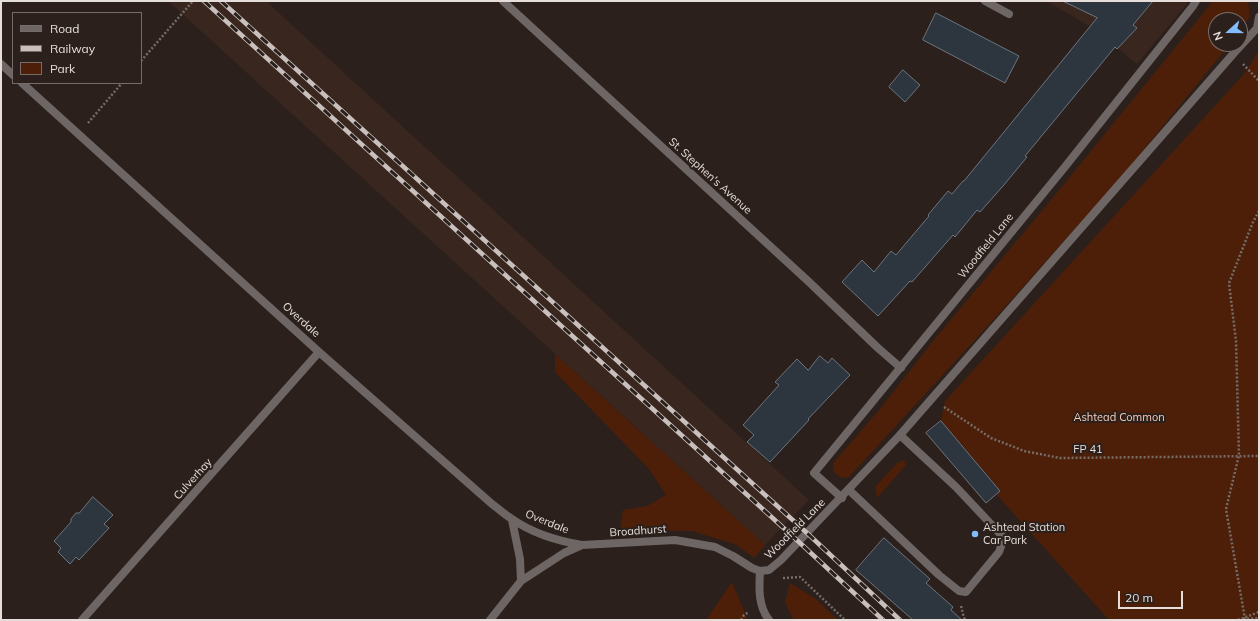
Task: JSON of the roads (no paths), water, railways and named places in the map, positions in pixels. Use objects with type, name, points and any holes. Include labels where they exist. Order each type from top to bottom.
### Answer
[{"type":"street","name":"St. Stephen's Avenue","points":[[503,1],[901,368]]},
{"type":"street","points":[[985,1],[1009,14]]},
{"type":"street","name":"Woodfield Lane","points":[[842,498],[814,473],[1064,168],[1196,1]]},
{"type":"street","name":"Woodfield Lane","points":[[760,571],[769,570],[781,560],[842,498],[900,435],[1258,27],[1259,17]]},
{"type":"street","points":[[1,64],[12,73]]},
{"type":"street","name":"Overdale","points":[[23,84],[320,352],[492,504],[512,520],[529,528],[564,542],[582,545]]},
{"type":"street","name":"Culverhay","points":[[82,620],[320,352]]},
{"type":"street","points":[[849,490],[939,575],[958,591],[966,592],[999,552],[1004,538],[956,487],[900,435]]},
{"type":"street","points":[[512,520],[520,559],[520,580]]},
{"type":"street","name":"Broadhurst","points":[[490,620],[520,580],[564,553],[582,545],[674,540],[715,547],[760,571]]},
{"type":"street","points":[[760,571],[759,590],[761,604],[769,620]]},
{"type":"railway","points":[[204,1],[883,620]]},
{"type":"railway","points":[[221,1],[807,533],[900,620]]},
{"type":"place","name":"Ashtead Station Car Park","points":[[975,534]]},
{"type":"park label","name":"Ashtead Common","points":[[1119,418]]}]
